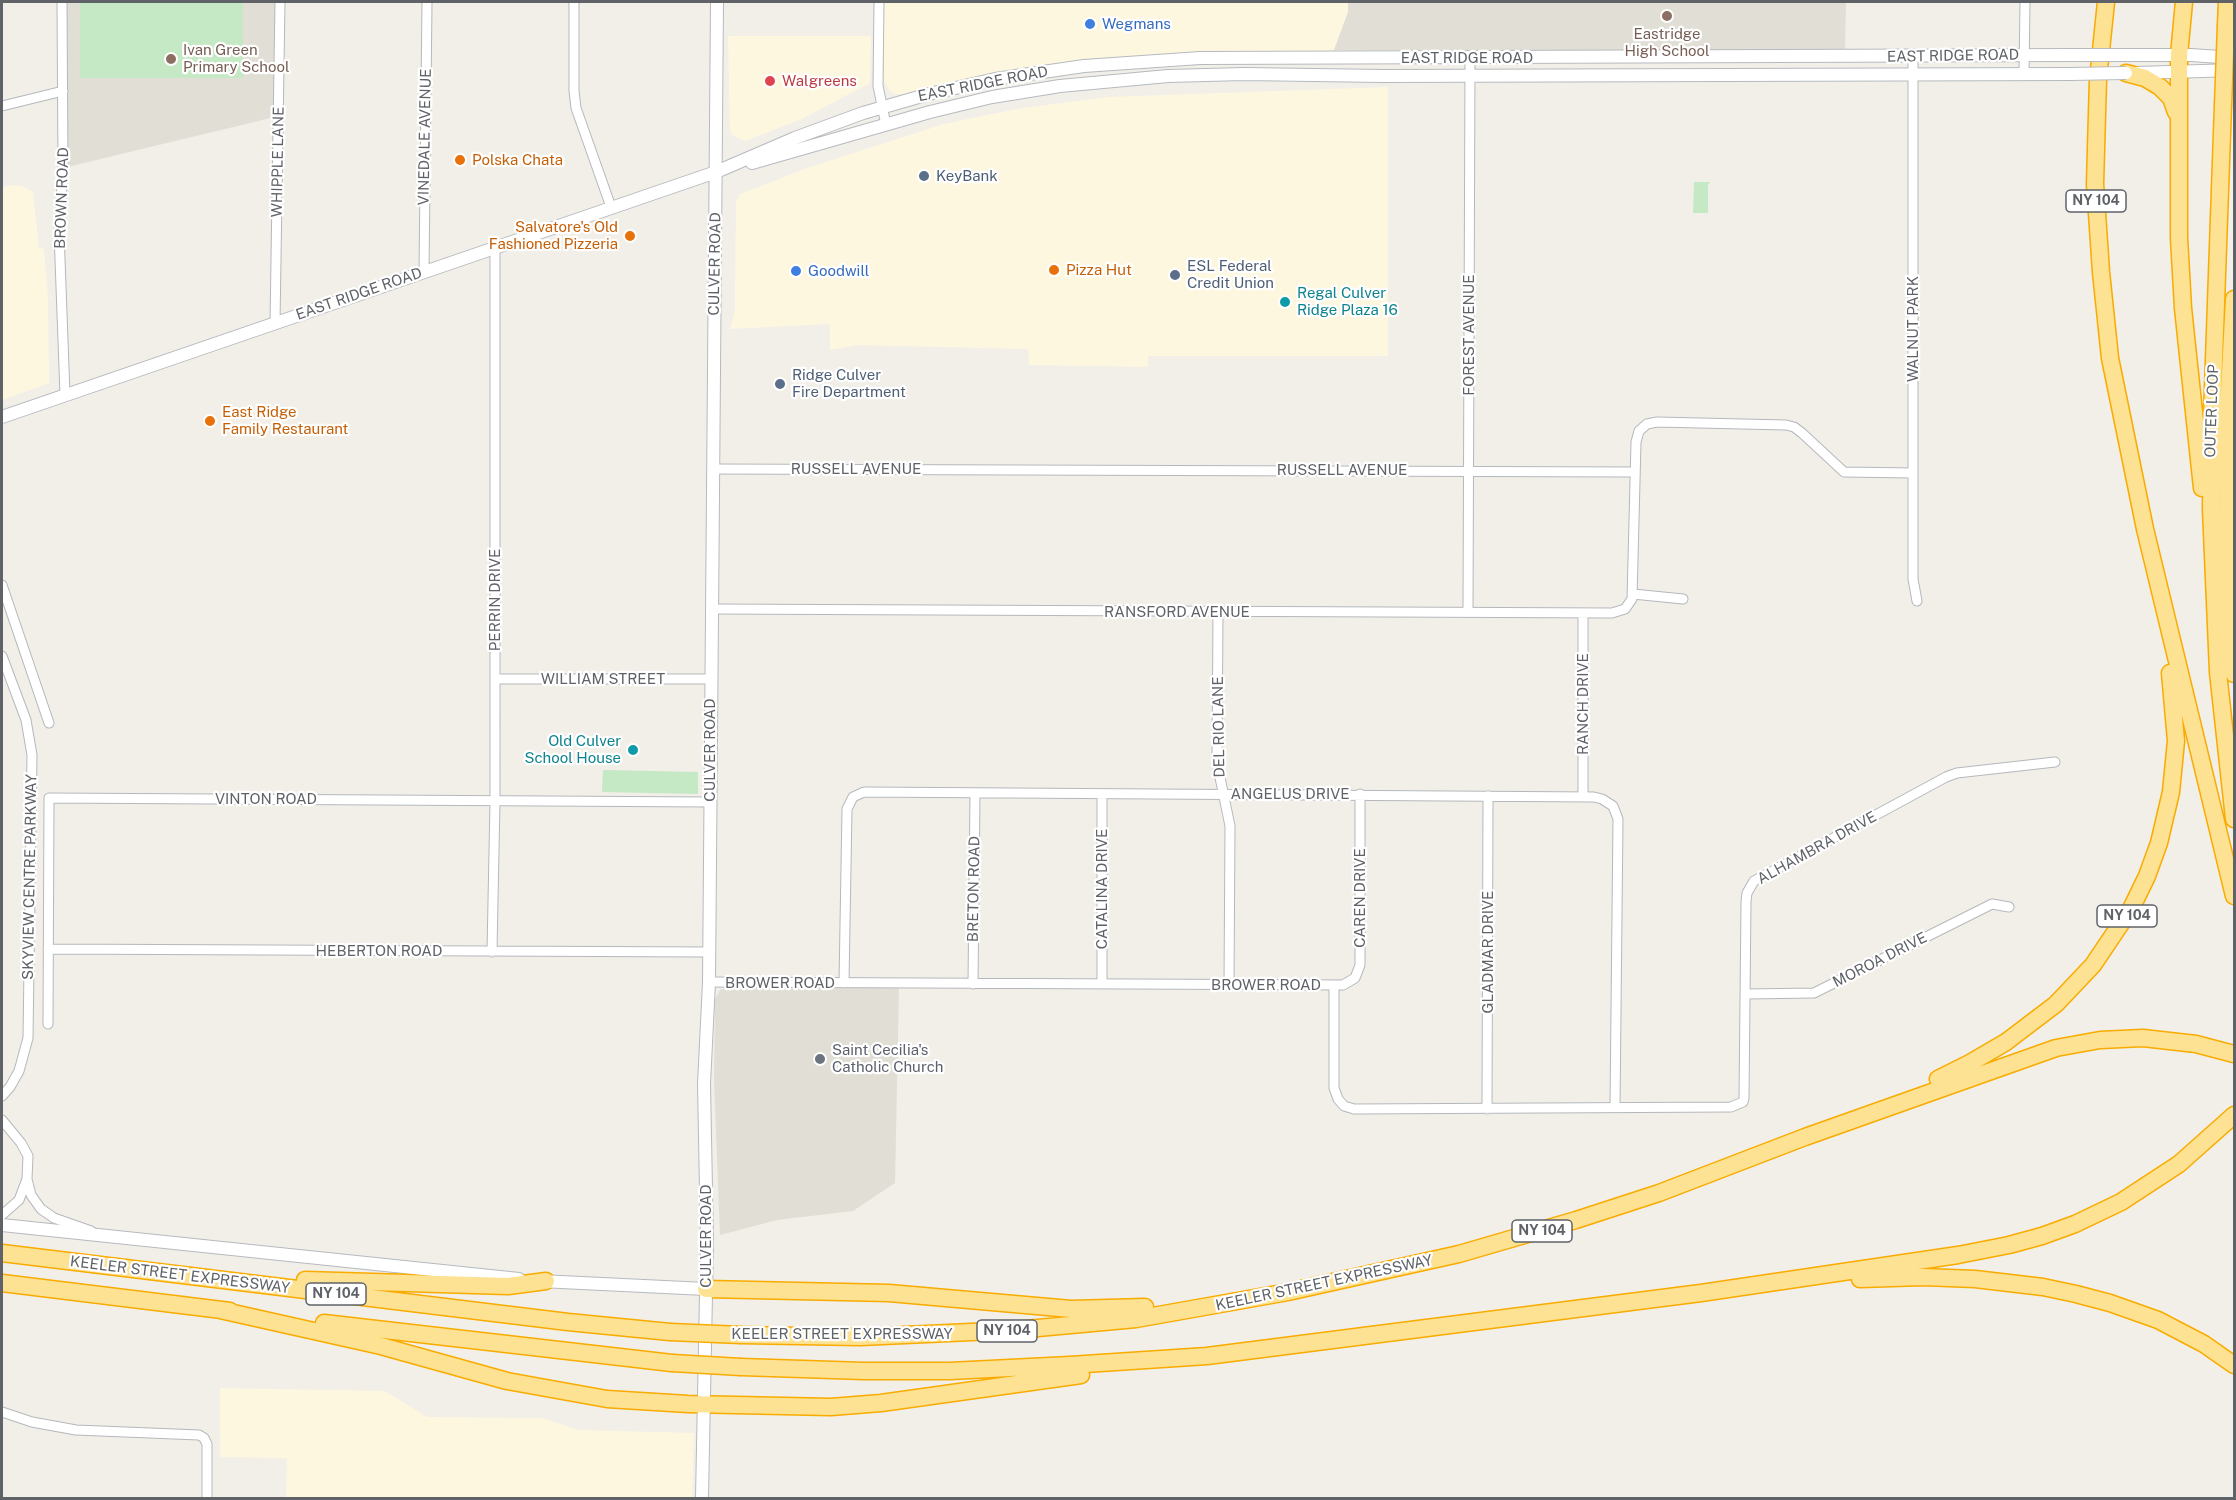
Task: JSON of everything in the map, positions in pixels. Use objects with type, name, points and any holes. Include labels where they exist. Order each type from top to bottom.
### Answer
[{"type":"highway","name":"NY 104","points":[[1805,1137],[1951,1072],[2006,1042],[2048,1011],[2082,978],[2114,937],[2147,876],[2164,827],[2175,758],[2173,688],[2145,529],[2110,358],[2098,237],[2095,184],[2097,106],[2100,45],[2106,2]]},
{"type":"highway","points":[[2184,2],[2178,55],[2179,226],[2182,297],[2214,613]]},
{"type":"highway","name":"OUTER LOOP","points":[[2227,2],[2211,449],[2214,613],[2220,694],[2235,819]]},
{"type":"highway","points":[[2126,73],[2150,80],[2163,89],[2174,106],[2178,125]]},
{"type":"highway","name":"OUTER LOOP","points":[[2235,299],[2228,436],[2228,567],[2235,674]]},
{"type":"highway","points":[[2228,567],[2235,501]]},
{"type":"highway","points":[[2145,529],[2235,896]]},
{"type":"highway","points":[[1805,1137],[2030,1055],[2064,1046],[2100,1040],[2152,1038],[2196,1044],[2235,1054]]},
{"type":"highway","name":"NY 104","points":[[1701,1293],[1958,1255],[2042,1236],[2090,1217],[2151,1184],[2193,1154],[2235,1115]]},
{"type":"highway","name":"KEELER STREET EXPRESSWAY","points":[[2,1253],[568,1322],[670,1332],[860,1337],[1016,1330],[1145,1317],[1271,1296],[1391,1271],[1517,1238],[1659,1193],[1805,1137]]},
{"type":"highway","points":[[142,1270],[362,1282],[508,1286],[546,1281]]},
{"type":"highway","points":[[1701,1293],[1889,1278],[1941,1277],[2008,1282],[2076,1294],[2134,1311],[2189,1336],[2235,1365]]},
{"type":"highway","name":"KEELER STREET EXPRESSWAY","points":[[2,1283],[583,1354],[672,1363],[864,1371],[1070,1365],[1225,1354],[1701,1293]]},
{"type":"highway","points":[[706,1289],[889,1293],[1052,1308],[1100,1309],[1183,1305],[1271,1296]]},
{"type":"highway","points":[[220,1310],[375,1344],[549,1390],[607,1399],[704,1405],[796,1408],[857,1406],[1225,1354]]},
{"type":"main road","name":"CULVER ROAD","points":[[702,1498],[706,1289],[704,1084],[709,982],[717,2]]},
{"type":"main road","name":"EAST RIDGE ROAD","points":[[2,417],[716,171],[795,138],[882,107],[995,80],[1112,63],[1212,58],[1470,59],[2178,55],[2235,58]]},
{"type":"main road","name":"EAST RIDGE ROAD","points":[[716,171],[992,97],[1116,80],[1219,74],[2024,75],[2235,70]]},
{"type":"main road","points":[[2,1225],[546,1281],[706,1289]]},
{"type":"street","name":"BROWN ROAD","points":[[62,2],[63,168],[59,232],[64,395]]},
{"type":"street","name":"WHIPPLE LANE","points":[[275,323],[280,2]]},
{"type":"street","name":"VINEDALE AVENUE","points":[[424,272],[427,2]]},
{"type":"street","points":[[574,2],[573,91],[576,108],[611,207]]},
{"type":"street","points":[[879,2],[878,86],[886,125]]},
{"type":"street","points":[[2024,75],[2025,2]]},
{"type":"street","name":"WALNUT PARK","points":[[1914,56],[1913,579],[1917,601]]},
{"type":"street","name":"FOREST AVENUE","points":[[1468,612],[1470,59]]},
{"type":"street","points":[[2,106],[63,91]]},
{"type":"street","name":"PERRIN DRIVE","points":[[492,952],[495,801],[495,248]]},
{"type":"street","points":[[1683,599],[1633,594],[1636,442],[1639,431],[1647,424],[1657,422],[1790,426],[1802,433],[1844,472],[1913,472]]},
{"type":"street","name":"RUSSELL AVENUE","points":[[713,468],[1635,472]]},
{"type":"street","points":[[2,585],[49,723]]},
{"type":"street","name":"RANSFORD AVENUE","points":[[712,609],[1583,613],[1619,611],[1629,605],[1633,594]]},
{"type":"street","name":"DEL RIO LANE","points":[[1218,612],[1217,764],[1230,826],[1229,985]]},
{"type":"street","name":"RANCH DRIVE","points":[[1583,613],[1583,796]]},
{"type":"street","name":"SKYVIEW CENTRE PARKWAY","points":[[2,656],[26,720],[32,755],[28,1038],[19,1071],[2,1096]]},
{"type":"street","name":"WILLIAM STREET","points":[[495,679],[711,679]]},
{"type":"street","name":"ALHAMBRA DRIVE","points":[[1743,1102],[1746,902],[1747,893],[1754,881],[1946,777],[1957,773],[2055,762]]},
{"type":"street","name":"ANGELUS DRIVE","points":[[844,983],[845,823],[849,802],[864,792],[1583,796],[1602,799],[1608,802],[1616,812],[1618,819],[1615,1107]]},
{"type":"street","name":"BRETON ROAD","points":[[973,984],[975,793]]},
{"type":"street","name":"CATALINA DRIVE","points":[[1102,794],[1102,984]]},
{"type":"street","name":"CAREN DRIVE","points":[[1334,985],[1350,982],[1355,978],[1360,965],[1360,794]]},
{"type":"street","name":"GLADMAR DRIVE","points":[[1487,1109],[1488,796]]},
{"type":"street","name":"VINTON ROAD","points":[[48,1024],[49,798],[710,802]]},
{"type":"street","name":"MOROA DRIVE","points":[[1746,994],[1814,993],[1992,904],[2009,907]]},
{"type":"street","name":"HEBERTON ROAD","points":[[48,949],[709,952]]},
{"type":"street","name":"BROWER ROAD","points":[[709,982],[1334,985],[1334,1088],[1338,1099],[1344,1106],[1354,1109],[1731,1107],[1743,1102]]},
{"type":"street","points":[[2,1120],[16,1136],[28,1156],[27,1179],[19,1200],[2,1215]]},
{"type":"street","points":[[27,1179],[32,1195],[41,1209],[54,1218],[102,1235]]},
{"type":"street","points":[[2,1412],[32,1422],[76,1430],[195,1434],[206,1441],[207,1498]]},
{"type":"shaded area","name":"Ivan Green Primary School","points":[[61,2],[280,2],[279,116],[63,168]]},
{"type":"shaded area","points":[[883,2],[1348,2],[1348,12],[1334,50],[1329,51],[1206,52],[1083,60],[1018,69],[905,94],[896,94],[890,91],[884,81]]},
{"type":"shaded area","points":[[1348,2],[1846,2],[1845,51],[1334,50],[1348,12]]},
{"type":"shaded area","points":[[728,36],[871,36],[870,83],[802,119],[745,141],[734,136],[730,131]]},
{"type":"shaded area","points":[[1388,87],[1388,356],[1148,356],[1148,367],[1029,365],[1028,349],[857,345],[830,350],[830,324],[730,329],[735,310],[736,202],[740,194],[810,167],[944,124],[1016,109],[1108,97]]},
{"type":"shaded area","points":[[12,185],[25,187],[33,192],[39,248],[44,249],[48,300],[49,383],[2,400],[2,188]]},
{"type":"shaded area","points":[[729,986],[899,987],[895,1183],[853,1211],[777,1220],[720,1235],[714,1081],[715,999],[720,990]]},
{"type":"shaded area","points":[[220,1388],[385,1391],[427,1417],[543,1418],[578,1430],[694,1433],[692,1498],[286,1498],[287,1458],[220,1457]]},
{"type":"green space","points":[[80,2],[243,2],[243,78],[80,78]]},
{"type":"green space","points":[[1694,182],[1710,182],[1708,185],[1708,213],[1693,213]]},
{"type":"green space","points":[[603,770],[698,772],[698,794],[602,792]]},
{"type":"place","name":"Eastridge High School","points":[[1667,16]]},
{"type":"place","name":"Wegmans","points":[[1090,24]]},
{"type":"place","name":"Ivan Green Primary School","points":[[171,59]]},
{"type":"place","name":"Walgreens","points":[[770,81]]},
{"type":"place","name":"Polska Chata","points":[[460,160]]},
{"type":"place","name":"KeyBank","points":[[924,176]]},
{"type":"place","name":"Salvatore's Old Fashioned Pizzeria","points":[[630,236]]},
{"type":"place","name":"Pizza Hut","points":[[1054,270]]},
{"type":"place","name":"Goodwill","points":[[796,271]]},
{"type":"place","name":"ESL Federal Credit Union","points":[[1175,275]]},
{"type":"place","name":"Regal Culver Ridge Plaza 16","points":[[1285,302]]},
{"type":"place","name":"Ridge Culver Fire Department","points":[[780,384]]},
{"type":"place","name":"East Ridge Family Restaurant","points":[[210,421]]},
{"type":"place","name":"Old Culver School House","points":[[633,750]]},
{"type":"place","name":"Saint Cecilia's Catholic Church","points":[[820,1059]]}]
